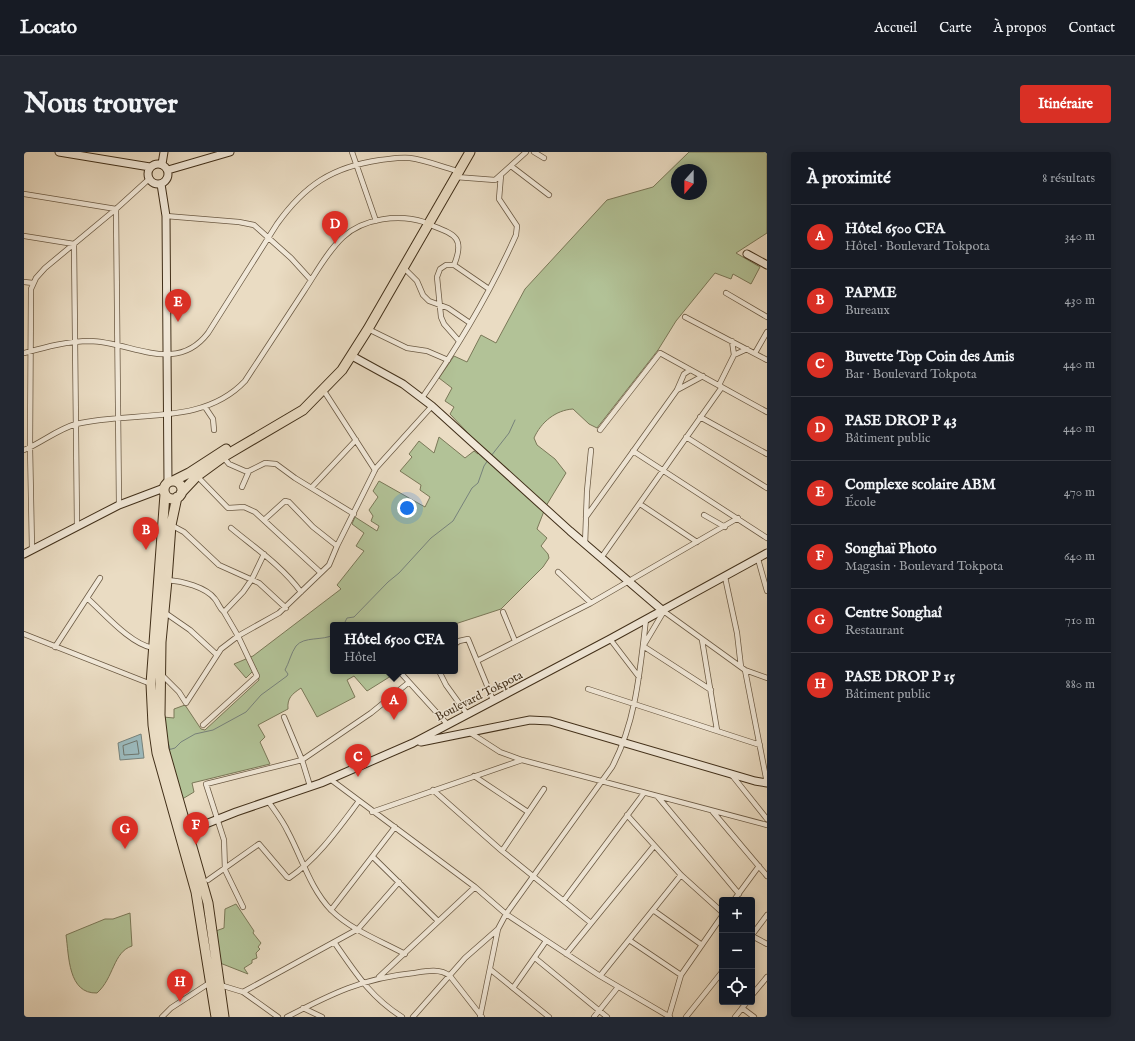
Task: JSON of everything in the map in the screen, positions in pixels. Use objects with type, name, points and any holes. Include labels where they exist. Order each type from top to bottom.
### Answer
[{"type":"highway","points":[[455,174],[465,152]]},
{"type":"highway","points":[[167,486],[219,452],[284,417],[319,389],[339,367],[455,174],[470,152]]},
{"type":"highway","points":[[167,486],[169,498],[179,495],[197,476],[223,457],[294,416],[324,390],[352,356],[404,268],[426,223]]},
{"type":"highway","points":[[167,486],[180,485],[179,495],[170,525],[160,673],[160,715],[164,749],[208,903],[215,984],[216,1017]]},
{"type":"highway","points":[[167,486],[153,648],[151,684],[152,720],[157,753],[194,882],[215,984],[224,1017]]},
{"type":"street","points":[[59,152],[83,154],[150,167],[162,164]]},
{"type":"street","points":[[162,164],[164,152]]},
{"type":"street","points":[[168,170],[230,152]]},
{"type":"street","points":[[352,152],[376,221]]},
{"type":"street","points":[[24,353],[75,341],[92,341],[119,345],[155,354],[188,351],[203,340],[288,208],[298,197],[326,177],[356,164],[394,158],[411,158],[455,174],[492,180],[501,175],[526,152]]},
{"type":"street","points":[[534,152],[544,158]]},
{"type":"street","points":[[150,167],[148,173],[149,179],[155,184],[161,184],[168,177],[168,170],[162,164]]},
{"type":"street","points":[[511,166],[549,195]]},
{"type":"street","points":[[422,398],[448,360],[470,323],[489,289],[517,231],[517,226],[500,201],[501,175]]},
{"type":"street","points":[[32,550],[30,447],[31,296],[33,283],[45,268],[116,209],[149,179]]},
{"type":"street","points":[[492,180],[501,190]]},
{"type":"street","points":[[24,554],[119,505],[167,486],[166,216],[161,184]]},
{"type":"street","points":[[24,194],[116,209]]},
{"type":"street","points":[[116,209],[120,417],[119,505]]},
{"type":"street","points":[[166,216],[247,223],[254,225],[291,258],[311,280]]},
{"type":"street","points":[[24,450],[75,424],[120,417],[167,414],[205,408],[232,394],[245,381],[332,249],[344,237],[361,226],[386,218],[408,218],[426,223],[448,232],[457,239],[459,248],[454,265]]},
{"type":"street","points":[[24,236],[74,244]]},
{"type":"street","points":[[74,244],[77,526]]},
{"type":"street","points":[[747,254],[767,265]]},
{"type":"street","points":[[459,341],[444,324],[440,305],[438,273],[443,266],[454,265],[489,289]]},
{"type":"street","points":[[404,268],[416,280],[423,295],[429,301],[440,305],[470,323]]},
{"type":"street","points":[[24,282],[33,283]]},
{"type":"street","points":[[726,293],[767,317]]},
{"type":"street","points":[[685,317],[767,360]]},
{"type":"street","points":[[368,329],[407,348],[427,351],[448,360]]},
{"type":"street","points":[[755,353],[767,332]]},
{"type":"street","points":[[601,558],[663,472],[721,386],[734,355],[732,341]]},
{"type":"street","points":[[734,355],[748,349]]},
{"type":"street","points":[[600,430],[658,353],[767,412]]},
{"type":"street","points":[[352,356],[386,373],[432,406],[586,545],[663,611],[743,669],[767,678]]},
{"type":"street","points":[[586,517],[677,390],[684,374],[690,370]]},
{"type":"street","points":[[677,390],[703,376]]},
{"type":"street","points":[[324,390],[375,470]]},
{"type":"street","points":[[160,673],[179,692],[186,703],[216,654],[238,636],[269,620],[286,608],[320,572],[330,565],[336,546],[354,514],[375,470],[387,454],[432,406]]},
{"type":"street","points":[[205,408],[213,419],[214,430]]},
{"type":"street","points":[[700,417],[767,454]]},
{"type":"street","points":[[686,437],[767,488]]},
{"type":"street","points":[[312,487],[356,440]]},
{"type":"street","points":[[586,545],[586,517],[591,450]]},
{"type":"street","points":[[633,451],[663,472],[738,518],[767,538]]},
{"type":"street","points":[[223,457],[229,464],[249,471]]},
{"type":"street","points":[[242,486],[249,471],[265,463],[276,464],[295,478],[354,514]]},
{"type":"street","points":[[197,476],[228,508],[244,507],[250,509],[320,572]]},
{"type":"street","points":[[264,520],[285,501],[289,502],[313,527],[336,546]]},
{"type":"street","points":[[640,504],[697,542]]},
{"type":"street","points":[[704,515],[725,527]]},
{"type":"street","points":[[477,661],[591,603],[725,527],[738,518]]},
{"type":"street","points":[[170,525],[184,532],[219,565],[252,579],[272,594],[286,608]]},
{"type":"street","points":[[231,528],[264,554],[301,592]]},
{"type":"street","name":"Boulevard Tokpota","points":[[188,831],[216,819],[330,779],[413,743],[725,578],[767,553]]},
{"type":"street","points":[[224,612],[239,598],[252,579],[264,554]]},
{"type":"street","points":[[758,559],[767,591]]},
{"type":"street","points":[[558,572],[591,603]]},
{"type":"street","points":[[55,647],[100,578]]},
{"type":"street","points":[[413,743],[538,720],[559,723],[730,774],[767,783],[725,578]]},
{"type":"street","points":[[167,580],[182,582],[208,593],[214,598],[238,636],[257,676],[203,725]]},
{"type":"street","points":[[88,598],[126,634],[142,644],[153,648]]},
{"type":"street","points":[[643,646],[663,611]]},
{"type":"street","points":[[164,612],[190,630],[216,654]]},
{"type":"street","points":[[504,612],[515,641]]},
{"type":"street","points":[[481,1017],[498,930],[506,914],[603,782],[624,743],[634,705],[639,677],[646,619]]},
{"type":"street","points":[[24,634],[151,684]]},
{"type":"street","points":[[610,639],[639,677]]},
{"type":"street","points":[[458,642],[468,640],[493,700]]},
{"type":"street","points":[[702,640],[718,730]]},
{"type":"street","points":[[643,646],[711,690]]},
{"type":"street","points":[[401,674],[448,725]]},
{"type":"street","points":[[440,674],[446,685],[467,714]]},
{"type":"street","points":[[243,907],[225,870],[224,840],[206,786],[207,782],[302,760],[371,713],[408,682]]},
{"type":"street","points":[[588,689],[634,705],[718,730],[760,745]]},
{"type":"street","points":[[284,717],[302,760],[310,786]]},
{"type":"street","points":[[469,732],[500,752],[522,760],[713,812],[767,825]]},
{"type":"street","points":[[372,812],[522,760]]},
{"type":"street","points":[[730,774],[767,819]]},
{"type":"street","points":[[474,776],[528,812]]},
{"type":"street","points":[[330,779],[372,812],[395,827],[475,887],[506,914],[600,976],[670,1016],[681,975],[719,920]]},
{"type":"street","points":[[502,851],[544,789]]},
{"type":"street","points":[[433,790],[502,851],[591,923]]},
{"type":"street","points":[[564,900],[644,792]]},
{"type":"street","points":[[658,797],[739,894]]},
{"type":"street","points":[[268,801],[289,833],[304,868],[319,894],[332,910],[358,929],[405,954]]},
{"type":"street","points":[[208,880],[225,870],[259,844],[287,878],[289,878],[304,868],[320,851],[358,801]]},
{"type":"street","points":[[713,812],[767,876]]},
{"type":"street","points":[[627,815],[681,875],[719,909]]},
{"type":"street","points":[[332,910],[395,827]]},
{"type":"street","points":[[566,954],[654,846]]},
{"type":"street","points":[[373,857],[438,921]]},
{"type":"street","points":[[736,897],[759,866]]},
{"type":"street","points":[[600,976],[681,875]]},
{"type":"street","points":[[243,992],[358,929],[399,882]]},
{"type":"street","points":[[379,978],[475,887]]},
{"type":"street","points":[[653,910],[702,945]]},
{"type":"street","points":[[754,933],[767,915]]},
{"type":"street","points":[[413,1017],[465,958],[498,930]]},
{"type":"street","points":[[755,937],[767,944]]},
{"type":"street","points":[[629,940],[681,975]]},
{"type":"street","points":[[513,988],[546,941]]},
{"type":"street","points":[[334,942],[380,1003],[402,1017]]},
{"type":"street","points":[[535,958],[607,1017]]},
{"type":"street","points":[[491,970],[549,1017]]},
{"type":"street","points":[[287,1017],[339,990],[363,982],[379,978],[433,971],[442,972],[450,976],[481,1017]]},
{"type":"street","points":[[686,1017],[719,976]]},
{"type":"street","points":[[755,992],[766,979]]},
{"type":"street","points":[[162,1017],[171,1008],[215,984],[243,992],[262,1004],[278,1017]]},
{"type":"street","points":[[594,1017],[618,987]]},
{"type":"street","points":[[735,1017],[744,1005]]},
{"type":"street","points":[[303,1008],[322,1017]]},
{"type":"street","points":[[742,1008],[754,1017]]},
{"type":"green space","points":[[689,152],[767,152],[767,233],[736,253],[760,267],[751,284],[733,274],[731,279],[715,273],[676,321],[658,350],[597,428],[589,424],[573,409],[555,414],[545,422],[537,432],[534,438],[537,445],[555,459],[566,473],[546,506],[537,529],[547,538],[541,546],[548,554],[549,558],[543,567],[501,609],[458,623],[330,622],[330,674],[389,674],[391,676],[367,691],[354,676],[347,680],[355,697],[317,717],[301,688],[291,697],[288,702],[288,709],[258,725],[265,737],[260,742],[270,764],[192,783],[194,792],[179,801],[163,717],[174,718],[174,709],[185,705],[201,729],[205,730],[259,680],[256,668],[246,678],[234,664],[253,656],[341,589],[337,585],[364,551],[356,546],[364,533],[352,524],[355,517],[377,531],[379,526],[371,521],[373,516],[369,510],[378,497],[373,491],[379,481],[425,507],[430,497],[420,490],[421,485],[400,471],[412,457],[409,454],[419,441],[434,453],[439,437],[465,458],[474,451],[478,454],[483,449],[450,414],[454,407],[445,401],[452,388],[439,378],[454,356],[467,362],[481,335],[496,343],[525,289],[607,200],[653,187],[671,170],[671,200],[707,200],[707,164],[677,164]]},
{"type":"green space","points":[[236,904],[254,931],[253,933],[261,943],[258,947],[260,949],[256,953],[257,958],[252,960],[252,963],[244,968],[248,974],[220,963],[213,932],[224,928],[225,909]]},
{"type":"green space","points":[[130,913],[132,946],[121,954],[103,987],[97,993],[87,992],[75,981],[69,963],[66,935],[105,919],[113,919]]},
{"type":"water","points":[[141,734],[144,758],[120,760],[118,743]]},
{"type":"waterway","points":[[491,456],[509,433],[515,420]]},
{"type":"waterway","points":[[345,622],[347,618],[354,617],[388,582],[399,573],[431,538],[453,521],[472,488],[478,483],[484,466],[488,460]]},
{"type":"waterway","points":[[168,750],[175,748],[181,742],[195,734],[213,730],[246,712],[261,695],[287,676],[288,674],[285,670],[294,649],[299,643],[330,636]]},
{"type":"waterway","points":[[168,742],[170,749]]},
{"type":"place","name":"PASE DROP P 43","points":[[335,244]]},
{"type":"place","name":"Complexe scolaire ABM","points":[[178,322]]},
{"type":"place","name":"PAPME","points":[[146,550]]},
{"type":"place","name":"Hôtel 6500 CFA","points":[[394,720]]},
{"type":"place","name":"Buvette Top Coin des Amis","points":[[358,777]]},
{"type":"place","name":"Songhaï Photo","points":[[196,845]]},
{"type":"place","name":"Centre Songhaî","points":[[125,849]]},
{"type":"place","name":"PASE DROP P 15","points":[[180,1002]]}]
